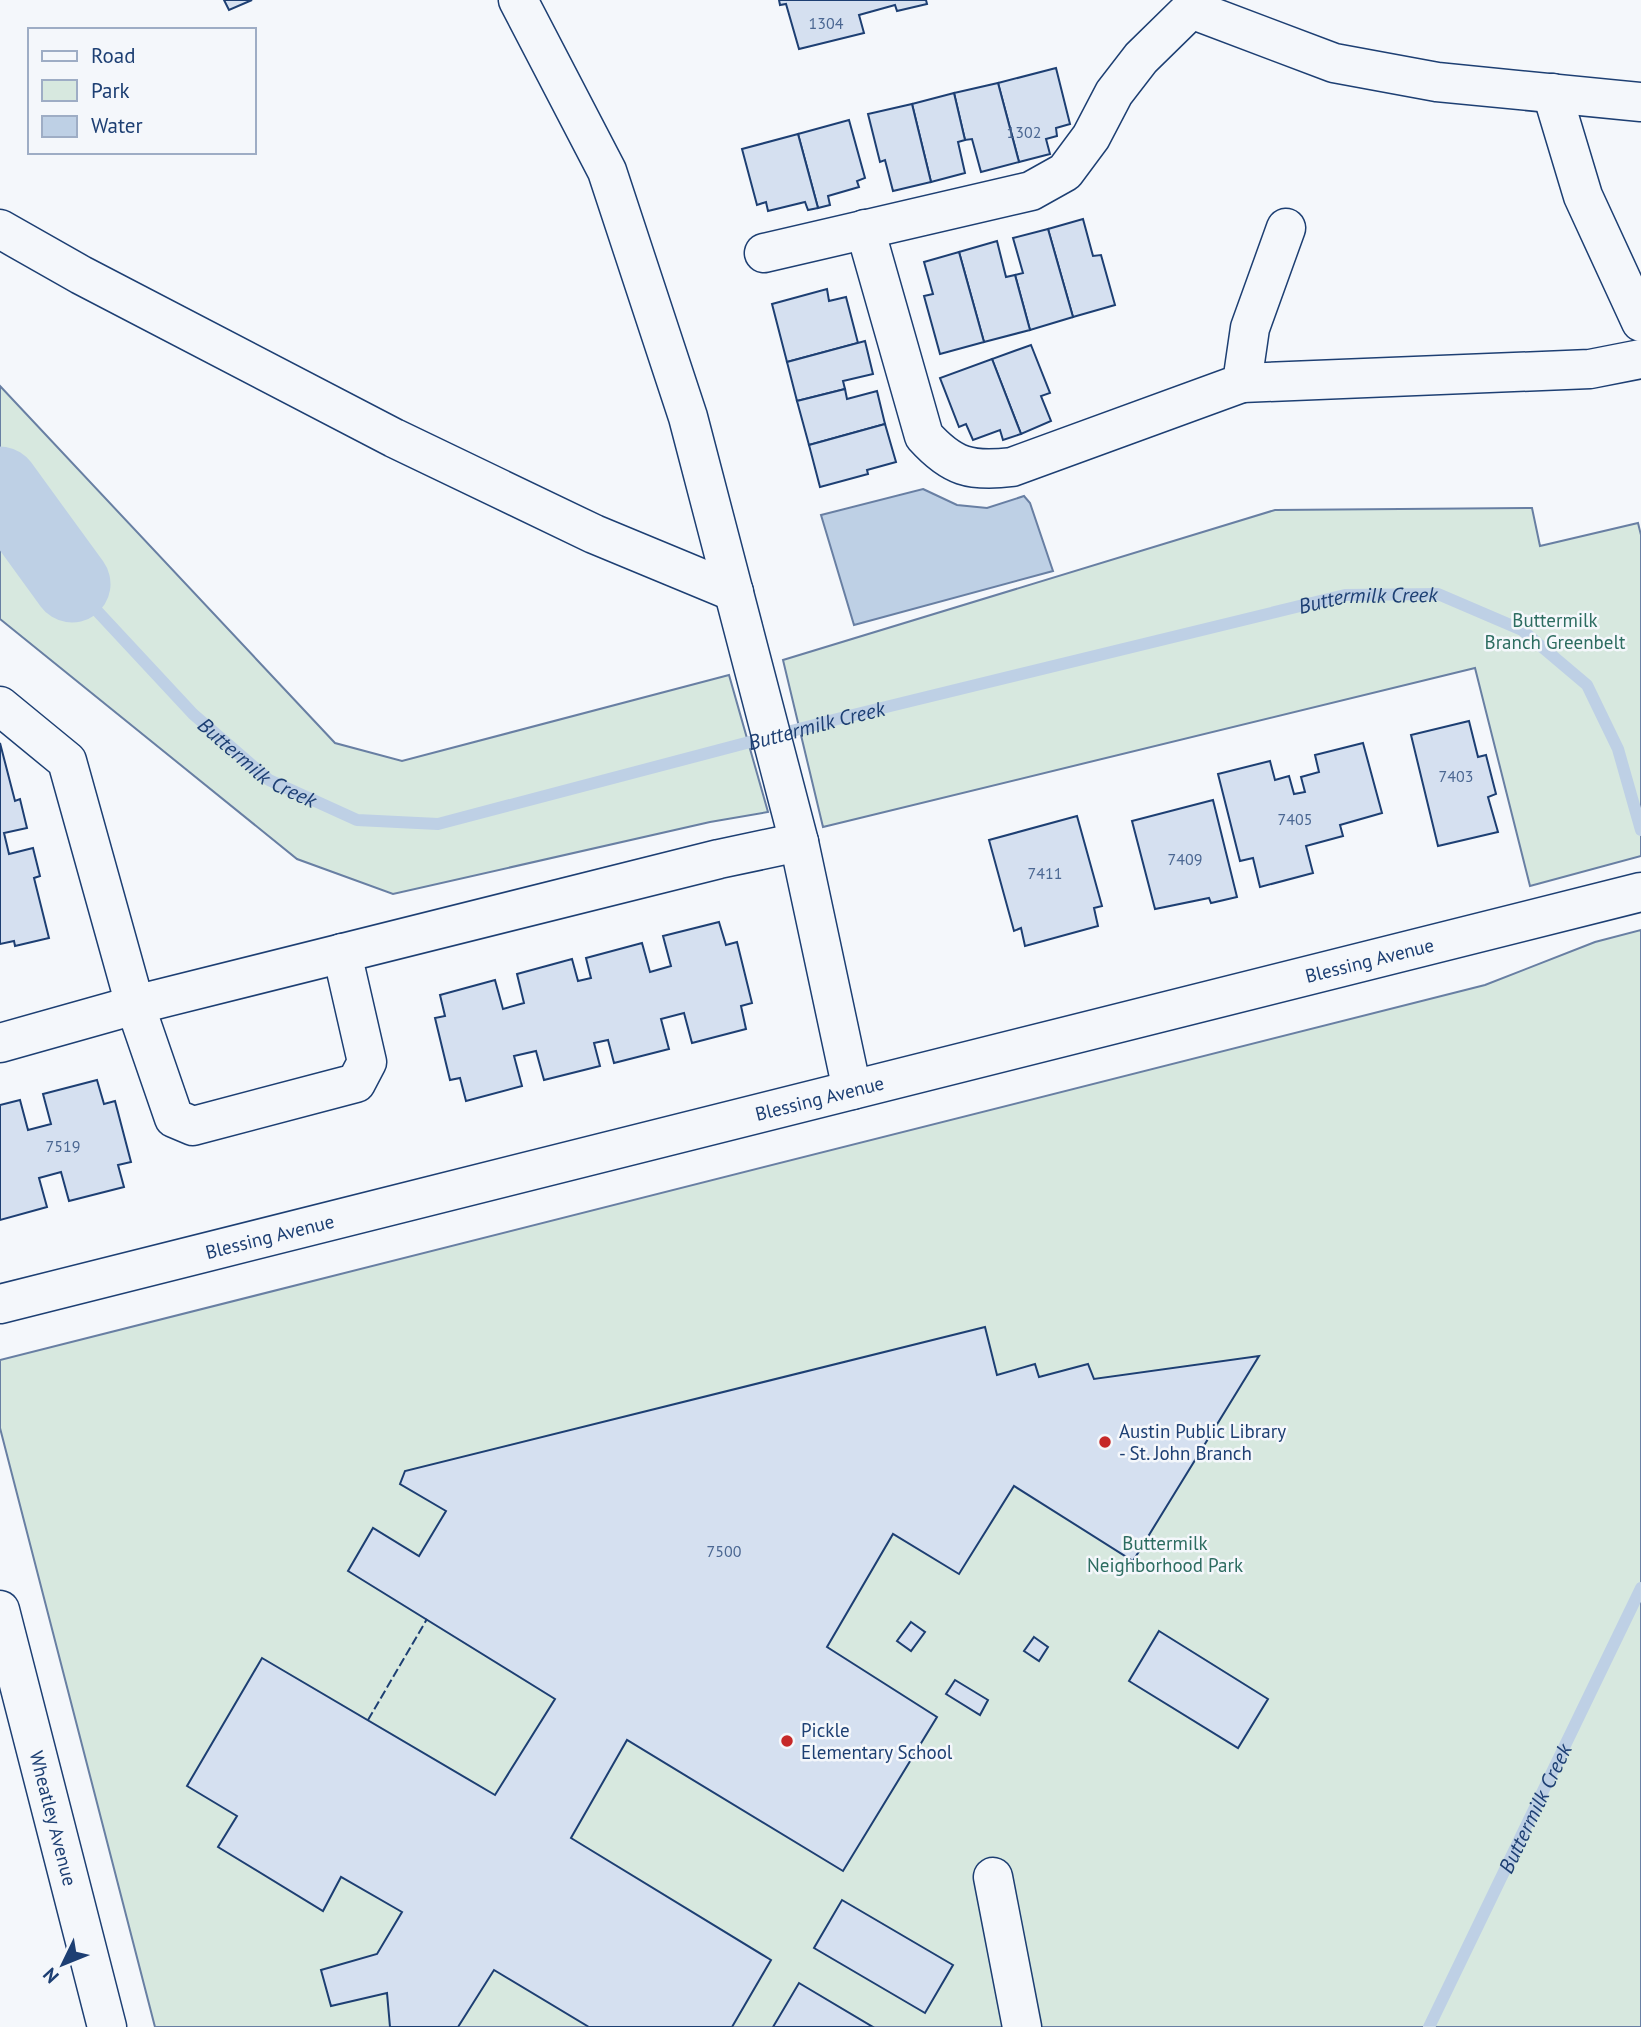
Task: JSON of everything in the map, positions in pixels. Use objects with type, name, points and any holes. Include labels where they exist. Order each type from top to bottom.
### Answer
[{"type":"street","points":[[518,0],[607,171],[688,417],[796,830],[852,1090]]},
{"type":"street","points":[[764,253],[1031,191],[1065,172],[1091,137],[1114,93],[1141,58],[1190,4],[1334,63],[1437,82],[1641,102]]},
{"type":"street","points":[[1552,93],[1583,196],[1641,322]]},
{"type":"street","points":[[1242,383],[1250,328],[1286,228]]},
{"type":"street","points":[[0,229],[81,275],[394,438],[594,534],[734,592]]},
{"type":"street","points":[[865,229],[924,436],[940,454],[959,465],[986,470],[1012,467],[1242,383],[1590,369],[1641,359]]},
{"type":"street","points":[[0,706],[67,761],[135,1005],[174,1118],[193,1126],[356,1083],[367,1062],[342,953]]},
{"type":"street","points":[[0,1043],[135,1005],[719,859],[796,830]]},
{"type":"street","name":"Blessing Avenue","points":[[0,1304],[1641,892]]},
{"type":"street","name":"Wheatley Avenue","points":[[0,1610],[98,2025]]},
{"type":"street","points":[[993,1877],[1022,2027]]},
{"type":"green space","points":[[0,386],[335,743],[402,761],[729,675],[768,812],[710,822],[393,894],[297,859],[0,619]]},
{"type":"green space","name":"Buttermilk Branch Greenbelt","points":[[1532,508],[1540,546],[1638,523],[1641,535],[1641,856],[1530,886],[1475,668],[823,827],[783,660],[1275,510]]},
{"type":"green space","name":"Buttermilk Neighborhood Park","points":[[1641,930],[1641,2027],[155,2027],[0,1428],[0,1360],[1485,985],[1595,942]]},
{"type":"water","points":[[923,489],[957,505],[987,508],[1024,496],[1030,503],[1053,571],[854,625],[821,515]]},
{"type":"building","points":[[224,0],[252,0],[229,10]]},
{"type":"building","points":[[779,0],[926,0],[927,4],[897,11],[895,5],[859,15],[864,33],[799,49],[786,4],[780,5]]},
{"type":"building","points":[[1056,68],[1070,124],[1056,128],[1057,136],[1046,139],[1050,154],[1019,162],[998,83]]},
{"type":"building","points":[[998,83],[1019,162],[981,172],[972,139],[965,140],[954,93]]},
{"type":"building","points":[[954,93],[965,140],[958,142],[965,173],[931,182],[912,104]]},
{"type":"building","points":[[912,104],[931,182],[893,191],[885,160],[880,162],[868,114]]},
{"type":"building","points":[[849,120],[865,178],[857,181],[859,187],[828,196],[830,205],[818,208],[798,134]]},
{"type":"building","points":[[798,134],[818,208],[808,210],[805,202],[768,211],[766,202],[757,205],[742,149]]},
{"type":"building","points":[[1083,219],[1093,256],[1101,255],[1115,305],[1073,317],[1048,229]]},
{"type":"building","points":[[1048,229],[1073,317],[1030,330],[1015,275],[1023,273],[1013,238]]},
{"type":"building","points":[[997,241],[1006,277],[1015,275],[1030,330],[984,342],[959,252]]},
{"type":"building","points":[[959,252],[984,342],[940,354],[924,296],[933,294],[924,262]]},
{"type":"building","points":[[827,289],[829,301],[846,297],[858,343],[787,362],[772,304]]},
{"type":"building","points":[[865,341],[873,374],[843,381],[845,389],[797,401],[787,362]]},
{"type":"building","points":[[1031,345],[1050,393],[1041,396],[1051,421],[1021,434],[992,359]]},
{"type":"building","points":[[992,359],[1021,434],[1003,440],[1000,430],[973,440],[966,424],[959,427],[940,378]]},
{"type":"building","points":[[845,389],[847,399],[877,391],[885,424],[809,445],[797,401]]},
{"type":"building","points":[[885,424],[896,462],[867,470],[868,474],[820,487],[809,445]]},
{"type":"building","points":[[1469,721],[1478,757],[1486,755],[1496,794],[1488,797],[1498,832],[1438,846],[1411,735]]},
{"type":"building","points":[[0,743],[15,801],[20,799],[27,828],[4,833],[9,854],[33,848],[40,876],[34,878],[49,938],[15,946],[14,941],[0,944]]},
{"type":"building","points":[[1363,743],[1382,813],[1340,825],[1343,836],[1306,846],[1313,873],[1260,887],[1253,858],[1240,861],[1218,774],[1270,761],[1275,780],[1289,776],[1294,794],[1305,792],[1301,777],[1319,772],[1315,755]]},
{"type":"building","points":[[1213,800],[1237,897],[1211,903],[1209,898],[1155,909],[1132,821]]},
{"type":"building","points":[[1077,816],[1102,906],[1094,908],[1098,926],[1025,946],[1021,928],[1014,931],[989,840]]},
{"type":"building","points":[[719,922],[726,945],[737,942],[752,1003],[741,1006],[746,1029],[692,1043],[684,1013],[661,1019],[669,1049],[614,1063],[608,1040],[594,1043],[600,1066],[544,1080],[536,1051],[514,1056],[522,1086],[466,1101],[460,1078],[450,1080],[435,1018],[445,1016],[440,995],[495,980],[503,1009],[524,1003],[517,974],[572,959],[578,981],[591,978],[586,958],[642,943],[650,972],[671,966],[663,936]]},
{"type":"building","points":[[97,1080],[104,1104],[115,1101],[131,1162],[118,1165],[124,1187],[69,1201],[61,1172],[39,1178],[47,1207],[0,1220],[0,1105],[20,1100],[28,1130],[51,1124],[43,1094]]},
{"type":"building","points":[[985,1327],[997,1375],[1035,1364],[1039,1377],[1088,1364],[1094,1379],[1259,1356],[1133,1561],[1014,1486],[959,1574],[893,1534],[827,1647],[937,1717],[843,1871],[627,1740],[571,1838],[771,1960],[732,2027],[589,2027],[494,1970],[458,2027],[390,2027],[387,1993],[331,2006],[321,1970],[377,1954],[402,1912],[341,1877],[323,1911],[218,1847],[237,1816],[187,1786],[262,1658],[495,1795],[555,1699],[348,1571],[373,1528],[419,1556],[446,1511],[400,1484],[405,1471]]},
{"type":"building","points":[[911,1622],[925,1632],[911,1651],[897,1641]]},
{"type":"building","points":[[1159,1631],[1268,1699],[1238,1748],[1129,1681]]},
{"type":"building","points":[[1034,1637],[1048,1647],[1039,1661],[1024,1651]]},
{"type":"building","points":[[955,1680],[988,1700],[980,1715],[946,1694]]},
{"type":"building","points":[[842,1900],[953,1965],[925,2013],[814,1948]]},
{"type":"building","points":[[799,1983],[873,2027],[773,2027]]},
{"type":"waterway","name":"Buttermilk Creek","points":[[0,485],[72,584]]},
{"type":"waterway","name":"Buttermilk Creek","points":[[72,584],[193,714],[269,780],[357,820],[438,824],[845,717],[1345,595],[1438,594],[1522,630],[1587,685],[1618,749],[1641,830]]},
{"type":"waterway","name":"Buttermilk Creek","points":[[1429,2027],[1641,1588]]},
{"type":"fence","points":[[368,1720],[427,1619]]},
{"type":"place","name":"Austin Public Library - St. John Branch","points":[[1105,1442]]},
{"type":"place","name":"Pickle Elementary School","points":[[787,1741]]}]
